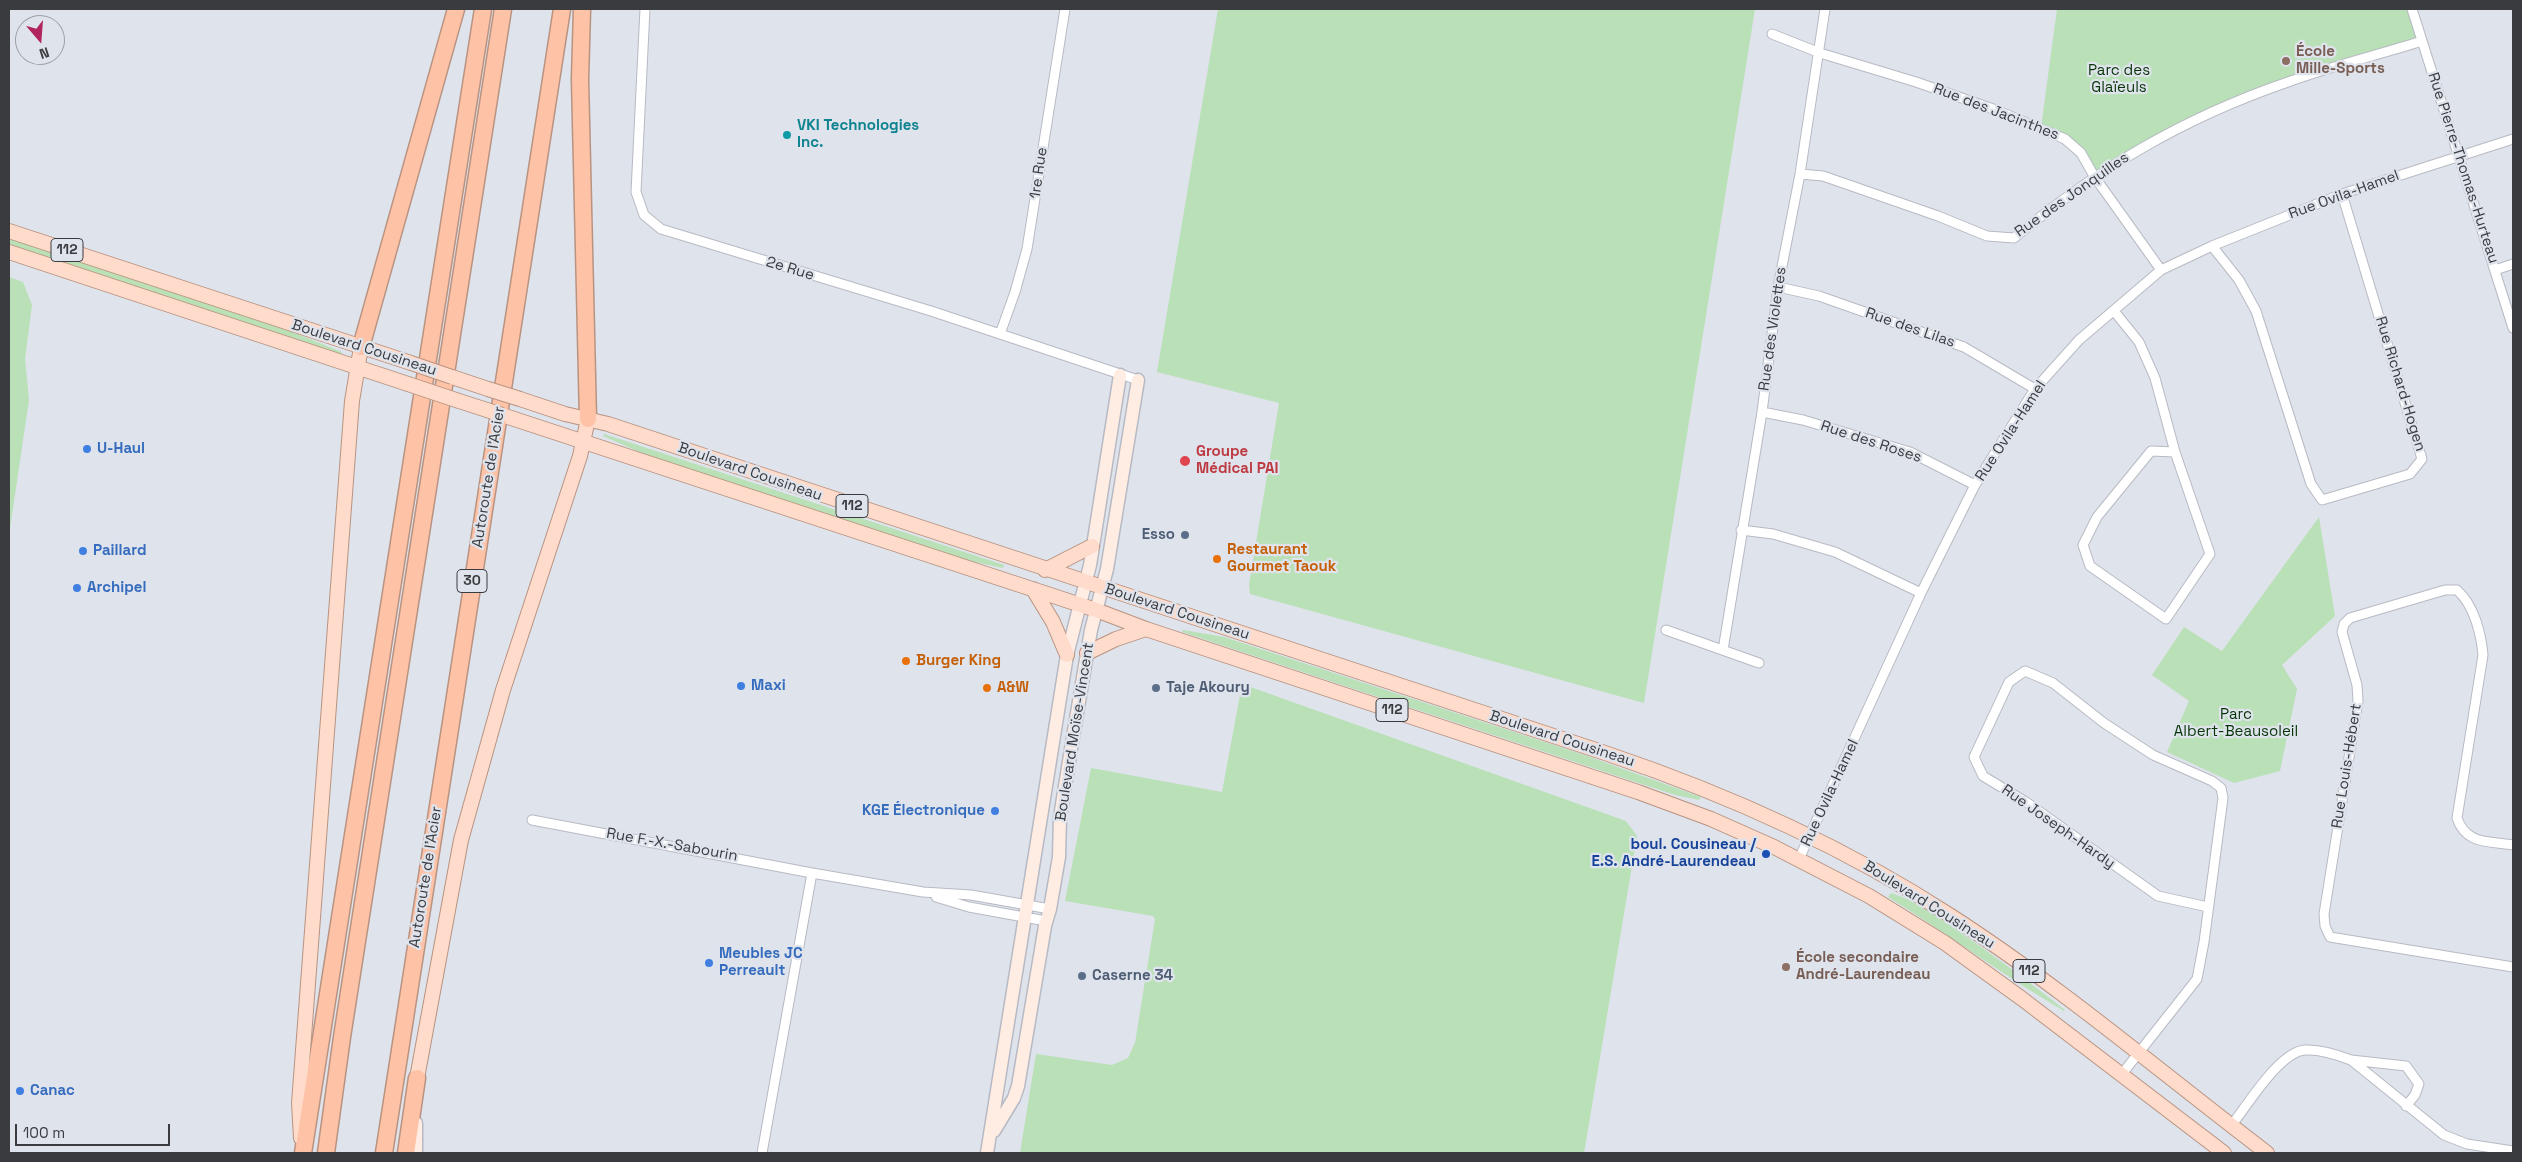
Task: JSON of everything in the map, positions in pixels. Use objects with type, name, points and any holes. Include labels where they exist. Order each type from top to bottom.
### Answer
[{"type":"highway","points":[[361,347],[456,9]]},
{"type":"highway","points":[[303,1153],[483,9]]},
{"type":"highway","points":[[326,1153],[503,9]]},
{"type":"highway","name":"Autoroute de l'Acier","points":[[384,1153],[562,9]]},
{"type":"highway","points":[[582,9],[581,125],[588,419]]},
{"type":"highway","points":[[406,1153],[417,1078]]},
{"type":"main road","name":"Boulevard Cousineau","points":[[9,231],[1641,765],[1727,798],[1810,835],[1890,879],[1951,916],[2019,963],[2267,1153]]},
{"type":"main road","name":"Boulevard Cousineau","points":[[9,252],[1033,589],[1096,610],[1146,630],[1638,792],[1716,821],[1799,859],[1884,905],[1952,947],[2224,1153]]},
{"type":"main road","points":[[303,1153],[299,1103],[356,367],[361,347]]},
{"type":"main road","points":[[417,1078],[462,840],[504,690],[584,442],[588,419]]},
{"type":"main road","points":[[1045,570],[1092,546]]},
{"type":"main road","points":[[1033,589],[1052,622],[1067,654]]},
{"type":"main road","points":[[1087,653],[1116,639],[1146,630]]},
{"type":"street","name":"2e Rue","points":[[645,9],[636,192],[644,215],[661,229],[1000,334],[1138,380]]},
{"type":"street","name":"1re Rue","points":[[1000,334],[1015,292],[1027,249],[1065,9]]},
{"type":"street","name":"Rue des Violettes","points":[[1723,650],[1741,530],[1762,412],[1778,286],[1800,174],[1826,9]]},
{"type":"street","name":"Rue Pierre-Thomas-Hurteau","points":[[2412,9],[2513,328]]},
{"type":"street","name":"Rue des Jacinthes","points":[[1772,34],[1820,54],[1916,82],[1996,110],[2066,139],[2081,153],[2094,176],[2160,270]]},
{"type":"street","name":"Rue des Jonquilles","points":[[1800,174],[1823,176],[1938,216],[1987,236],[2014,238],[2094,176],[2182,126],[2289,81],[2422,42]]},
{"type":"street","name":"Rue Ovila-Hamel","points":[[1799,859],[1921,593],[1975,486],[2035,389],[2079,340],[2160,270],[2212,246],[2342,194],[2513,139]]},
{"type":"street","name":"Rue Richard-Hogen","points":[[2212,246],[2239,280],[2256,311],[2311,484],[2322,500],[2410,474],[2422,459],[2342,194]]},
{"type":"street","points":[[2495,270],[2513,264]]},
{"type":"street","name":"Rue des Lilas","points":[[1778,286],[1819,296],[1887,322],[1964,347],[2035,389]]},
{"type":"street","points":[[2114,311],[2139,342],[2155,378],[2175,452],[2210,554],[2166,619],[2090,566],[2083,545],[2097,517],[2151,451],[2175,452]]},
{"type":"street","name":"Boulevard Moïse-Vincent","points":[[988,1153],[1067,654],[1086,583],[1120,375]]},
{"type":"street","name":"Boulevard Moïse-Vincent","points":[[990,1137],[1014,1098],[1018,1086],[1046,921],[1050,909],[1060,852],[1060,817],[1087,653],[1102,588],[1138,380]]},
{"type":"street","name":"Rue des Roses","points":[[1762,412],[1803,420],[1910,452],[1975,486]]},
{"type":"street","points":[[1741,530],[1773,534],[1835,552],[1921,593]]},
{"type":"street","name":"Rue Louis-Hébert","points":[[2513,845],[2468,837],[2461,829],[2457,818],[2483,655],[2482,640],[2467,599],[2457,590],[2445,590],[2350,618],[2344,624],[2342,632],[2357,685],[2358,701],[2324,914],[2324,926],[2330,937],[2513,967]]},
{"type":"street","points":[[1666,630],[1759,663]]},
{"type":"street","name":"Rue Joseph-Hardy","points":[[2122,1074],[2197,979],[2208,907],[2223,798],[2221,788],[2212,781],[2154,755],[2104,723],[2053,683],[2025,671],[2009,682],[1974,757],[1983,776],[2026,802],[2158,896],[2208,907]]},
{"type":"street","name":"Rue F.-X.-Sabourin","points":[[532,820],[923,892],[969,907],[1026,911],[1050,909]]},
{"type":"street","points":[[762,1153],[812,873]]},
{"type":"street","name":"Rue F.-X.-Sabourin","points":[[1026,911],[1046,921]]},
{"type":"street","points":[[2231,1126],[2285,1057],[2305,1050],[2338,1055],[2350,1060],[2406,1066],[2419,1084],[2415,1095],[2406,1106]]},
{"type":"street","points":[[2350,1060],[2444,1135],[2467,1144],[2513,1151]]},
{"type":"street","points":[[416,1153],[417,1078]]},
{"type":"green space","points":[[1218,9],[1755,9],[1644,703],[1250,594],[1249,585],[1279,403],[1157,372]]},
{"type":"green space","name":"Parc des Glaïeuls","points":[[2057,9],[2412,9],[2422,41],[2238,101],[2094,176],[2081,153],[2041,128]]},
{"type":"green space","points":[[9,238],[275,325],[342,352],[341,355],[9,245]]},
{"type":"green space","points":[[9,277],[23,282],[32,305],[25,359],[29,400],[9,535]]},
{"type":"green space","points":[[604,434],[1004,565],[1003,568],[956,558],[651,457],[603,436]]},
{"type":"green space","name":"Parc Albert-Beausoleil","points":[[2319,517],[2335,616],[2282,665],[2297,689],[2280,771],[2234,783],[2167,752],[2189,701],[2152,675],[2184,627],[2222,651]]},
{"type":"green space","points":[[1183,630],[1224,637],[1587,756],[1701,797],[1699,800],[1675,795],[1182,632]]},
{"type":"green space","points":[[1242,684],[1626,821],[1637,836],[1584,1153],[1020,1153],[1036,1054],[1112,1065],[1128,1058],[1135,1043],[1155,919],[1153,916],[1065,901],[1091,768],[1222,792]]},
{"type":"green space","points":[[1891,893],[1916,904],[1954,928],[2065,1010],[2020,984],[1888,897]]},
{"type":"place","name":"École Mille-Sports","points":[[2286,61]]},
{"type":"place","name":"VKI Technologies Inc.","points":[[787,135]]},
{"type":"place","name":"U-Haul","points":[[87,449]]},
{"type":"place","name":"Groupe Médical PAI","points":[[1185,461]]},
{"type":"place","name":"Esso","points":[[1185,535]]},
{"type":"place","name":"Paillard","points":[[83,551]]},
{"type":"place","name":"Restaurant Gourmet Taouk","points":[[1217,559]]},
{"type":"place","name":"Archipel","points":[[77,588]]},
{"type":"place","name":"Burger King","points":[[906,661]]},
{"type":"place","name":"Maxi","points":[[741,686]]},
{"type":"place","name":"A&W","points":[[987,688]]},
{"type":"place","name":"Taje Akoury","points":[[1156,688]]},
{"type":"place","name":"KGE Électronique","points":[[995,811]]},
{"type":"place","name":"boul. Cousineau / E.S. André-Laurendeau","points":[[1766,854]]},
{"type":"place","name":"Meubles JC Perreault","points":[[709,963]]},
{"type":"place","name":"École secondaire André-Laurendeau","points":[[1786,967]]},
{"type":"place","name":"Caserne 34","points":[[1082,976]]},
{"type":"place","name":"Canac","points":[[20,1091]]}]
